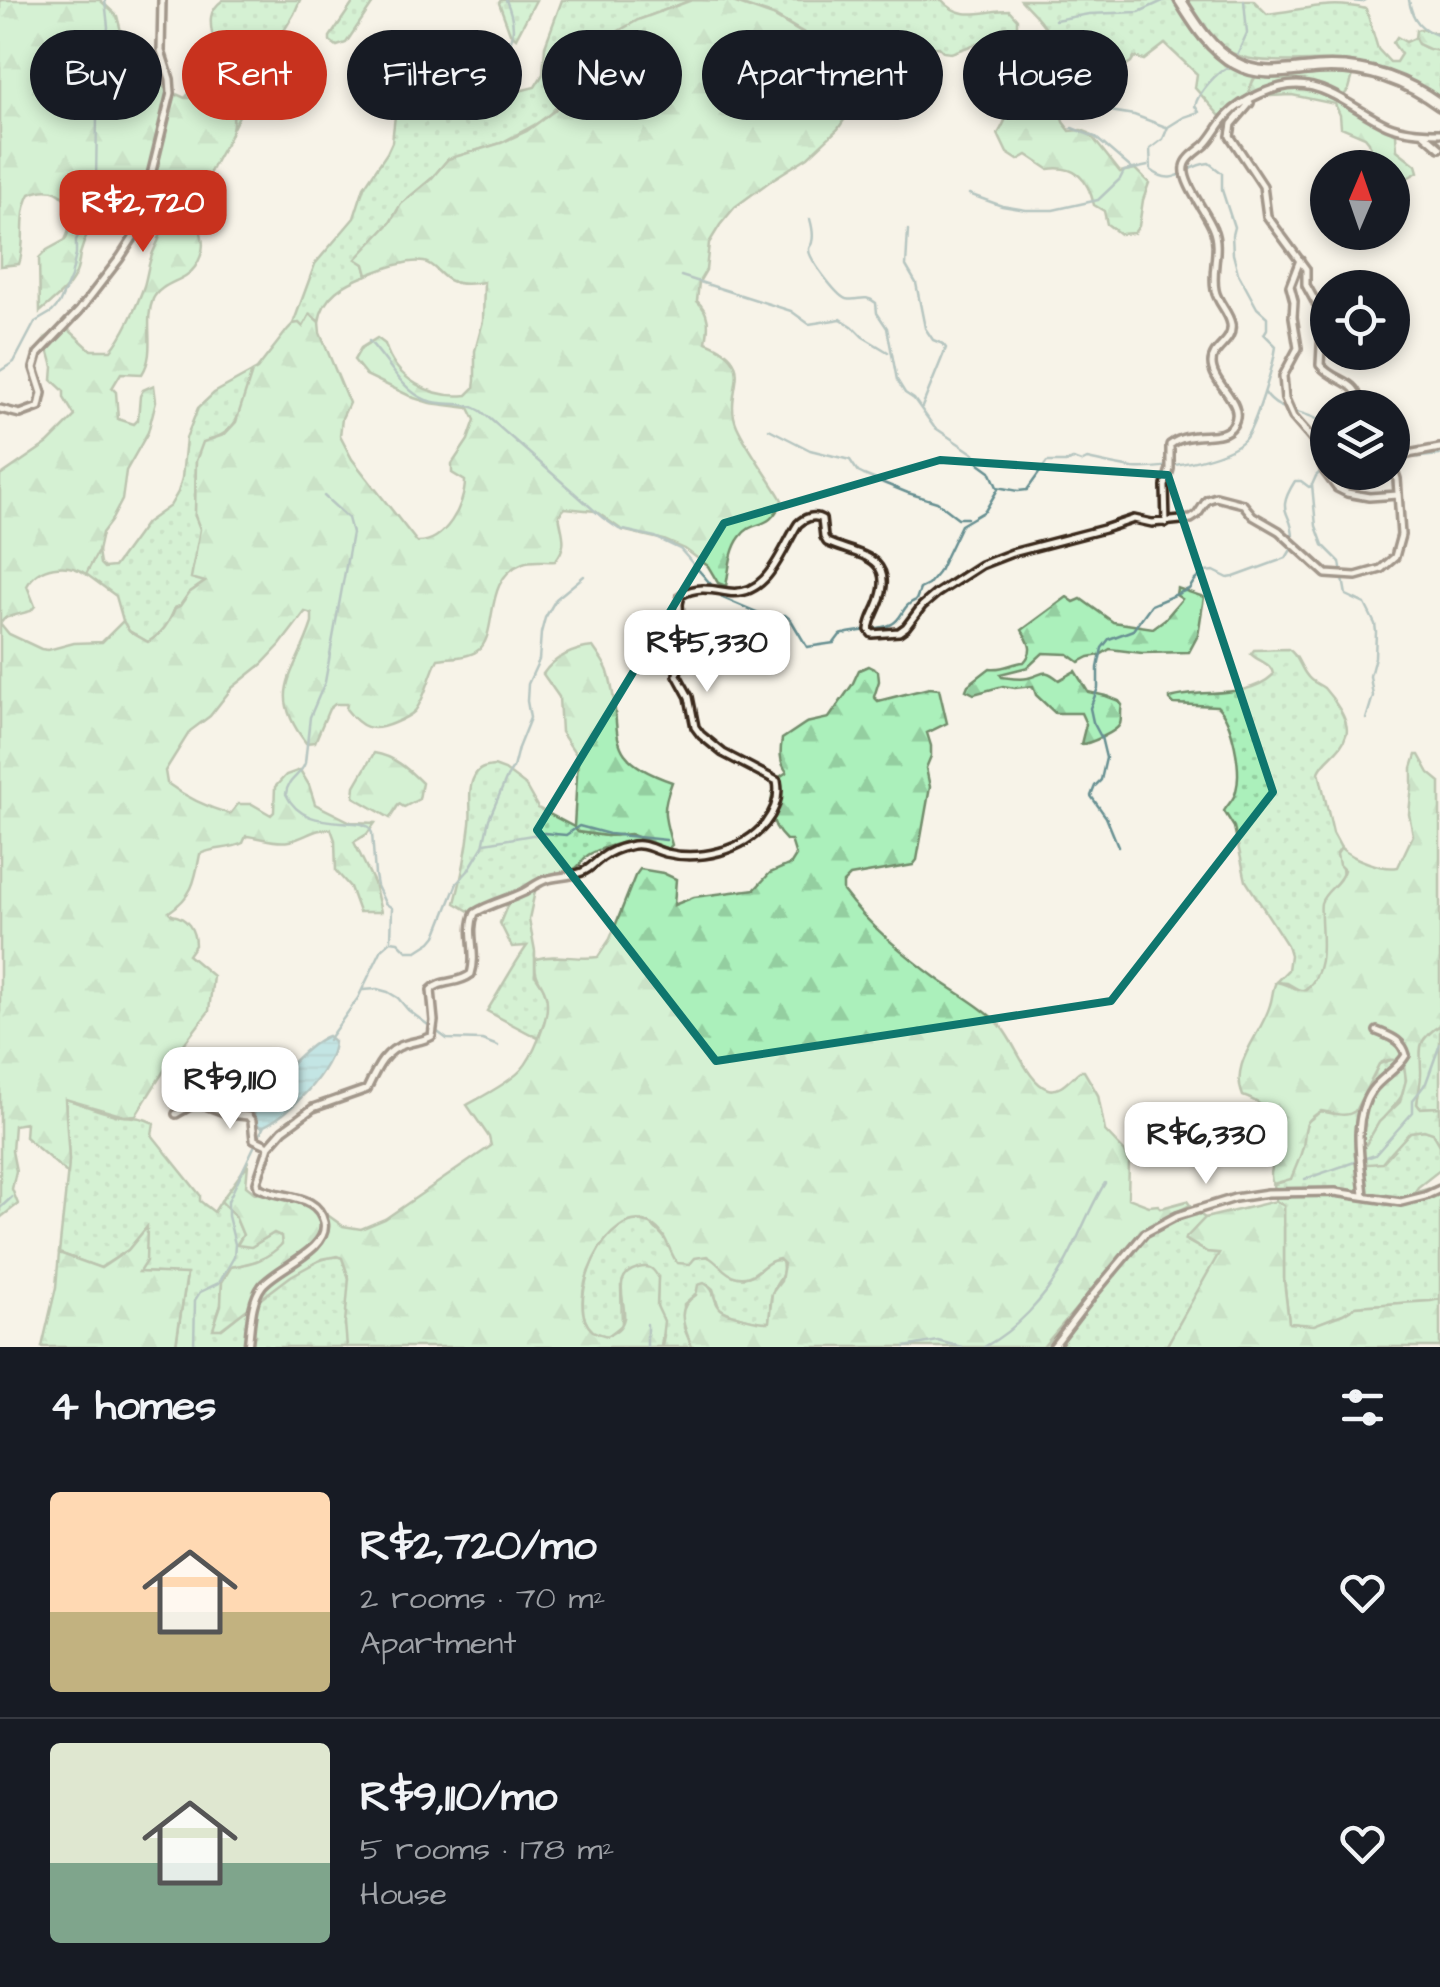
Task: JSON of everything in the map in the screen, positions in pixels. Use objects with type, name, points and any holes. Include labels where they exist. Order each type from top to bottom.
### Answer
[{"type":"highway","points":[[1180,0],[1218,52],[1246,68],[1270,72],[1320,68],[1366,71],[1394,79],[1440,105]]},
{"type":"street","points":[[0,409],[20,414],[38,406],[43,398],[35,374],[38,354],[79,311],[120,258],[139,222],[171,92],[161,57],[162,0]]},
{"type":"street","points":[[1166,523],[1170,444],[1184,436],[1224,433],[1233,425],[1236,413],[1212,364],[1216,352],[1228,340],[1231,327],[1215,292],[1215,236],[1188,182],[1185,165],[1232,110],[1290,86],[1308,86],[1389,126],[1440,133]]},
{"type":"street","points":[[1256,97],[1232,124],[1230,136],[1263,186],[1268,216],[1306,269],[1306,285],[1320,312],[1320,365],[1330,376],[1357,390]]},
{"type":"street","points":[[1422,132],[1440,148]]},
{"type":"street","points":[[1300,260],[1290,286],[1298,348],[1282,376],[1285,400],[1293,417],[1313,440],[1337,488],[1369,497],[1398,495]]},
{"type":"street","points":[[1410,456],[1440,448]]},
{"type":"street","points":[[248,1347],[258,1291],[316,1246],[324,1234],[323,1219],[311,1204],[258,1187],[269,1146],[313,1108],[367,1089],[377,1066],[399,1046],[432,1036],[431,990],[470,974],[474,915],[544,880],[585,871],[618,849],[641,844],[679,855],[713,853],[740,844],[764,824],[776,805],[778,782],[723,753],[693,723],[689,697],[677,674],[681,595],[697,589],[734,592],[757,586],[798,524],[816,517],[823,522],[827,542],[863,554],[877,564],[882,592],[869,630],[872,634],[894,634],[906,627],[922,606],[981,565],[1134,519],[1152,524],[1194,517],[1211,498],[1228,498],[1243,504],[1252,516],[1277,529],[1324,573],[1356,576],[1385,567],[1394,557],[1401,535],[1398,490]]},
{"type":"street","points":[[1364,1195],[1362,1109],[1374,1087],[1406,1056],[1398,1040],[1377,1031]]},
{"type":"street","points":[[176,1114],[200,1102],[230,1114],[248,1116],[252,1136],[269,1146]]},
{"type":"street","points":[[1053,1347],[1145,1233],[1201,1207],[1252,1195],[1334,1192],[1401,1202],[1440,1190]]},
{"type":"highlighted area","points":[[940,460],[1168,475],[1273,792],[1111,1001],[716,1061],[537,830],[724,523]]},
{"type":"green space","points":[[0,0],[100,0],[117,16],[121,30],[30,30],[30,120],[162,120],[162,85],[182,97],[182,120],[233,120],[231,135],[199,200],[197,214],[203,242],[200,258],[191,272],[153,299],[149,356],[142,374],[121,373],[112,388],[116,392],[118,419],[134,424],[143,390],[154,385],[156,401],[148,432],[126,471],[122,500],[102,533],[98,551],[86,574],[70,567],[38,573],[27,586],[35,606],[0,623],[0,476],[48,443],[75,416],[64,391],[52,380],[53,367],[45,338],[61,327],[67,328],[91,350],[111,350],[144,286],[160,237],[159,219],[142,201],[114,188],[94,219],[71,282],[40,312],[39,258],[65,240],[71,218],[60,194],[42,190],[30,194],[26,203],[19,264],[0,266]]},
{"type":"green space","points":[[223,0],[300,0],[284,30],[212,30],[216,6]]},
{"type":"green space","points":[[355,0],[375,0],[355,30],[347,30],[346,43],[337,46],[330,37]]},
{"type":"green space","points":[[536,0],[520,30],[509,30],[499,3]]},
{"type":"green space","points":[[562,0],[692,0],[638,20],[629,30],[551,30]]},
{"type":"green space","points":[[692,0],[730,1],[773,16],[797,30],[702,30],[702,120],[844,120],[808,157],[735,207],[709,243],[706,270],[699,282],[697,301],[708,320],[706,342],[732,359],[736,369],[733,413],[747,445],[782,500],[777,511],[740,537],[732,554],[726,586],[718,583],[708,566],[685,549],[622,530],[595,511],[565,508],[559,515],[563,544],[555,561],[527,562],[510,571],[496,594],[484,644],[468,655],[438,659],[415,711],[394,723],[373,728],[357,721],[346,709],[347,704],[335,704],[315,742],[306,743],[294,725],[286,696],[312,623],[312,614],[305,612],[262,664],[190,731],[165,771],[167,783],[230,814],[238,804],[252,804],[271,815],[275,787],[286,775],[300,770],[315,804],[351,822],[375,823],[354,842],[374,883],[381,912],[359,912],[350,887],[336,871],[331,829],[284,842],[246,836],[238,845],[200,854],[192,887],[169,912],[189,925],[195,945],[188,955],[213,976],[209,1011],[136,1115],[124,1116],[65,1099],[68,1174],[25,1137],[26,1123],[14,1125],[12,1151],[16,1171],[12,1189],[18,1204],[0,1218],[0,623],[9,634],[48,650],[74,643],[102,642],[123,621],[129,631],[148,642],[161,632],[175,608],[205,582],[191,578],[200,529],[195,516],[196,461],[203,442],[224,435],[236,422],[252,372],[293,324],[303,327],[310,314],[319,322],[349,403],[340,436],[352,459],[417,542],[436,536],[452,521],[464,491],[465,481],[452,473],[452,464],[468,440],[475,420],[469,408],[414,398],[366,375],[354,360],[361,348],[377,338],[385,344],[397,367],[416,384],[440,394],[467,395],[474,388],[484,282],[455,282],[428,263],[418,261],[367,275],[364,264],[356,259],[390,223],[401,204],[448,159],[501,143],[542,120],[682,120],[682,30],[620,30],[638,20]]},
{"type":"green space","points":[[726,0],[942,0],[965,13],[1009,10],[1017,19],[1017,30],[963,30],[963,49],[951,53],[943,51],[943,30],[799,30],[773,15]]},
{"type":"green space","points":[[1021,0],[1173,0],[1206,48],[1226,62],[1257,74],[1249,97],[1220,116],[1195,88],[1197,74],[1165,44],[1144,60],[1134,57],[1128,64],[1128,30],[1047,30]]},
{"type":"green space","points":[[1186,0],[1253,0],[1267,14],[1328,6],[1366,9],[1378,49],[1390,62],[1396,62],[1401,54],[1393,43],[1397,37],[1406,42],[1415,38],[1422,46],[1440,51],[1440,100],[1402,79],[1360,65],[1264,61],[1233,54],[1206,33]]},
{"type":"green space","points":[[1416,30],[1440,34],[1440,51],[1418,44]]},
{"type":"green space","points":[[1257,74],[1353,75],[1341,99],[1393,129],[1397,150],[1371,150],[1365,137],[1341,127],[1335,104],[1292,95],[1249,97]]},
{"type":"green space","points":[[542,76],[543,120],[501,143],[448,159],[401,204],[390,223],[357,259],[364,264],[367,275],[336,292],[325,305],[319,322],[310,314],[303,328],[299,323],[293,324],[315,264],[354,218],[364,187],[387,153],[395,120],[522,120],[522,90],[535,87]]},
{"type":"green space","points":[[1005,120],[1063,120],[1070,131],[1089,133],[1120,172],[1135,169],[1149,183],[1134,233],[1120,234],[1107,224],[1104,211],[1094,205],[1084,181],[1073,172],[1048,169],[1027,155],[1018,160],[1007,153],[998,134]]},
{"type":"green space","points":[[1410,160],[1416,165],[1418,172],[1410,176]]},
{"type":"green space","points":[[252,372],[235,423],[220,436],[209,439],[196,461],[195,516],[201,529],[192,569],[206,581],[189,593],[164,628],[148,642],[124,624],[116,596],[86,574],[98,551],[104,568],[114,567],[146,523],[170,506],[182,478],[186,438],[198,408],[214,393]]},
{"type":"green space","points":[[1177,588],[1204,597],[1198,635],[1189,652],[1110,649],[1079,662],[1068,654],[1043,653],[1028,667],[1000,674],[1022,679],[1047,673],[1059,680],[1075,671],[1088,692],[1122,705],[1120,724],[1102,737],[1081,744],[1086,724],[1081,713],[1055,713],[1036,695],[1033,686],[1003,686],[974,694],[966,690],[990,668],[1024,662],[1030,650],[1022,630],[1067,597],[1074,602],[1081,599],[1113,622],[1153,628],[1182,599],[1176,595]]},
{"type":"green space","points":[[593,647],[608,671],[624,752],[649,773],[672,782],[665,807],[672,845],[668,849],[630,834],[607,836],[578,832],[574,827],[578,757],[561,732],[559,697],[543,674],[565,655]]},
{"type":"green space","points":[[1288,649],[1307,676],[1332,698],[1347,730],[1341,746],[1319,772],[1333,833],[1341,848],[1337,854],[1343,873],[1325,897],[1325,936],[1318,975],[1301,991],[1276,982],[1288,970],[1287,945],[1246,881],[1234,827],[1224,811],[1238,782],[1235,746],[1228,723],[1217,706],[1174,704],[1170,700],[1183,695],[1237,691],[1262,683],[1273,675],[1268,665],[1251,654],[1254,650]]},
{"type":"green space","points":[[868,666],[878,671],[874,697],[878,701],[939,689],[947,723],[927,733],[931,746],[926,768],[930,787],[917,860],[913,865],[850,876],[843,883],[843,891],[901,950],[997,1022],[1040,1085],[1057,1089],[1084,1071],[1098,1095],[1105,1131],[1129,1162],[1128,1198],[1161,1208],[1187,1201],[1190,1205],[1138,1236],[1043,1347],[692,1347],[683,1312],[696,1295],[698,1285],[708,1286],[725,1311],[769,1322],[772,1293],[781,1281],[784,1264],[779,1259],[741,1277],[730,1274],[707,1256],[695,1258],[690,1264],[677,1263],[656,1228],[635,1221],[619,1227],[605,1240],[594,1259],[586,1279],[585,1318],[593,1331],[607,1336],[615,1331],[624,1318],[625,1276],[638,1268],[650,1268],[658,1277],[657,1306],[664,1321],[661,1347],[347,1347],[349,1278],[342,1258],[337,1256],[322,1259],[291,1276],[221,1329],[213,1329],[221,1305],[222,1282],[231,1267],[259,1260],[282,1244],[281,1236],[274,1233],[251,1247],[237,1245],[243,1235],[235,1216],[221,1201],[248,1164],[246,1186],[255,1193],[305,1199],[343,1226],[361,1229],[385,1219],[491,1146],[467,1105],[516,1075],[535,1048],[547,1003],[536,972],[536,959],[598,957],[610,939],[640,869],[676,879],[674,905],[694,897],[755,889],[770,873],[791,864],[796,856],[791,840],[786,840],[775,826],[771,811],[778,778],[787,772],[781,756],[782,739],[806,723],[829,718],[859,670]]},
{"type":"green space","points":[[374,753],[394,760],[422,783],[419,799],[404,807],[399,804],[390,818],[354,797],[355,786]]},
{"type":"green space","points":[[1416,755],[1440,782],[1440,1025],[1422,1043],[1417,1104],[1420,1108],[1440,1107],[1440,1145],[1433,1133],[1410,1132],[1382,1163],[1362,1161],[1362,1151],[1379,1122],[1400,1102],[1406,1080],[1404,1065],[1389,1060],[1379,1064],[1355,1111],[1343,1115],[1321,1111],[1310,1119],[1291,1179],[1273,1184],[1272,1120],[1263,1106],[1243,1096],[1243,1061],[1266,1016],[1276,982],[1306,990],[1317,975],[1322,948],[1321,903],[1344,870],[1337,854],[1341,848],[1368,863],[1398,867],[1413,835],[1409,814]]},
{"type":"green space","points":[[494,766],[525,785],[538,808],[578,832],[630,834],[642,839],[598,850],[572,871],[537,882],[529,919],[535,975],[548,1000],[538,1038],[487,1011],[527,946],[512,947],[500,923],[511,896],[474,914],[455,903],[469,834],[472,782],[480,770]]},
{"type":"green space","points":[[1440,1025],[1440,1107],[1420,1108],[1420,1048]]},
{"type":"green space","points":[[1394,1059],[1404,1065],[1405,1088],[1362,1151],[1403,1139],[1410,1132],[1434,1133],[1440,1145],[1440,1170],[1414,1193],[1440,1185],[1440,1299],[1357,1306],[1313,1326],[1289,1323],[1284,1281],[1284,1206],[1276,1201],[1274,1184],[1283,1182],[1306,1123],[1321,1111],[1334,1114],[1373,1077],[1379,1064]]},
{"type":"green space","points":[[65,1098],[154,1123],[152,1135],[200,1195],[200,1201],[214,1212],[221,1201],[235,1216],[243,1235],[237,1244],[251,1247],[274,1233],[281,1236],[282,1245],[271,1254],[231,1267],[222,1282],[215,1322],[222,1329],[296,1272],[328,1258],[342,1257],[349,1278],[347,1347],[176,1345],[187,1275],[138,1272],[146,1228],[128,1250],[100,1268],[59,1253],[69,1160]]},
{"type":"green space","points":[[1276,1201],[1284,1206],[1284,1281],[1289,1323],[1314,1325],[1356,1306],[1440,1299],[1440,1347],[1166,1347],[1219,1253],[1207,1252],[1185,1239],[1205,1218]]},
{"type":"green space","points":[[1188,1206],[1205,1218],[1185,1240],[1207,1252],[1220,1253],[1166,1347],[1043,1347],[1138,1236]]},
{"type":"green space","points":[[634,1220],[651,1224],[670,1246],[695,1258],[709,1257],[738,1277],[752,1275],[775,1260],[782,1261],[782,1276],[771,1297],[769,1322],[719,1308],[713,1289],[707,1284],[684,1304],[684,1328],[692,1347],[662,1347],[658,1277],[621,1286],[622,1325],[608,1336],[592,1331],[586,1323],[583,1300],[592,1263],[608,1237]]},
{"type":"green space","points":[[147,1227],[146,1261],[139,1272],[187,1274],[176,1344],[183,1347],[42,1347],[56,1287],[59,1253],[101,1268],[128,1250]]},
{"type":"water","points":[[328,1036],[334,1041],[332,1052],[318,1078],[272,1122],[261,1127],[255,1123],[254,1115],[262,1098],[299,1056]]},
{"type":"waterway","points":[[0,371],[14,362],[35,322],[59,304],[71,277],[76,240],[90,213],[108,27],[105,0]]},
{"type":"waterway","points":[[506,0],[513,30]]},
{"type":"waterway","points":[[1055,20],[1139,12],[1165,0]]},
{"type":"waterway","points":[[1236,57],[1247,33],[1244,0]]},
{"type":"waterway","points":[[1339,0],[1366,0]]},
{"type":"waterway","points":[[1409,0],[1418,23],[1440,36]]},
{"type":"waterway","points":[[810,219],[810,254],[824,276],[846,299],[876,303],[877,313],[887,328],[897,380],[905,393],[934,427],[977,456],[997,487],[1027,490],[1047,462],[1087,459],[1144,468],[1223,453],[1248,433],[1276,346],[1264,334],[1267,317],[1257,308],[1238,273],[1233,254],[1234,227],[1222,190],[1222,173],[1209,163],[1174,177],[1160,175],[1151,170],[1150,149],[1163,139],[1168,127],[1199,112],[1195,106],[1200,95],[1229,67]]},
{"type":"waterway","points":[[1128,114],[1166,127]]},
{"type":"waterway","points":[[1072,128],[1095,137],[1131,168]]},
{"type":"waterway","points":[[969,194],[1002,206],[1053,210],[1098,200],[1124,171],[1148,166]]},
{"type":"waterway","points":[[908,230],[906,266],[916,283],[925,328],[933,340],[946,348],[922,407]]},
{"type":"waterway","points":[[681,276],[791,311],[809,324],[841,319],[888,352]]},
{"type":"waterway","points":[[369,341],[417,395],[481,411],[603,518],[619,529],[655,537],[680,549],[723,598],[768,617],[785,615],[807,647],[834,643],[840,635],[896,621],[916,600],[920,589],[938,573],[961,525],[985,511],[998,489]]},
{"type":"waterway","points":[[1265,393],[1277,405],[1310,416]]},
{"type":"waterway","points":[[769,429],[810,450],[850,460],[864,475],[937,502],[958,518],[967,518]]},
{"type":"waterway","points":[[1410,458],[1440,455]]},
{"type":"waterway","points":[[1293,540],[1286,501],[1295,481],[1310,486]]},
{"type":"waterway","points":[[1312,490],[1316,526],[1323,545],[1340,562],[1346,595],[1365,604],[1375,624],[1375,657],[1370,676],[1373,696],[1366,719]]},
{"type":"waterway","points":[[324,496],[348,518],[352,533],[325,682],[310,717],[305,763],[286,794],[308,816],[369,827],[377,886],[392,908],[391,941],[382,949],[358,998],[328,1040]]},
{"type":"waterway","points":[[1118,846],[1106,817],[1091,796],[1101,780],[1106,758],[1090,708],[1098,688],[1102,648],[1109,639],[1133,630],[1151,605],[1189,589],[1205,572],[1234,577],[1286,558],[1292,548]]},
{"type":"waterway","points":[[391,941],[407,951],[417,951],[436,936],[457,883],[483,846],[489,819],[513,768],[530,718],[528,684],[539,660],[545,618],[556,599],[584,576]]},
{"type":"waterway","points":[[485,843],[544,833],[566,835],[579,826],[609,834],[666,840]]},
{"type":"waterway","points":[[363,990],[388,992],[447,1039],[482,1040],[498,1046]]},
{"type":"waterway","points":[[1305,1179],[1375,1155],[1413,1112],[1413,1100],[1426,1083],[1440,1044]]},
{"type":"waterway","points":[[194,1347],[195,1300],[200,1292],[219,1283],[234,1257],[228,1201],[264,1126]]},
{"type":"waterway","points":[[984,1347],[1018,1323],[1047,1291],[1105,1183]]},
{"type":"waterway","points":[[0,1208],[12,1197]]},
{"type":"waterway","points":[[647,1324],[647,1347]]},
{"type":"waterway","points":[[905,1347],[938,1341],[962,1347]]}]
